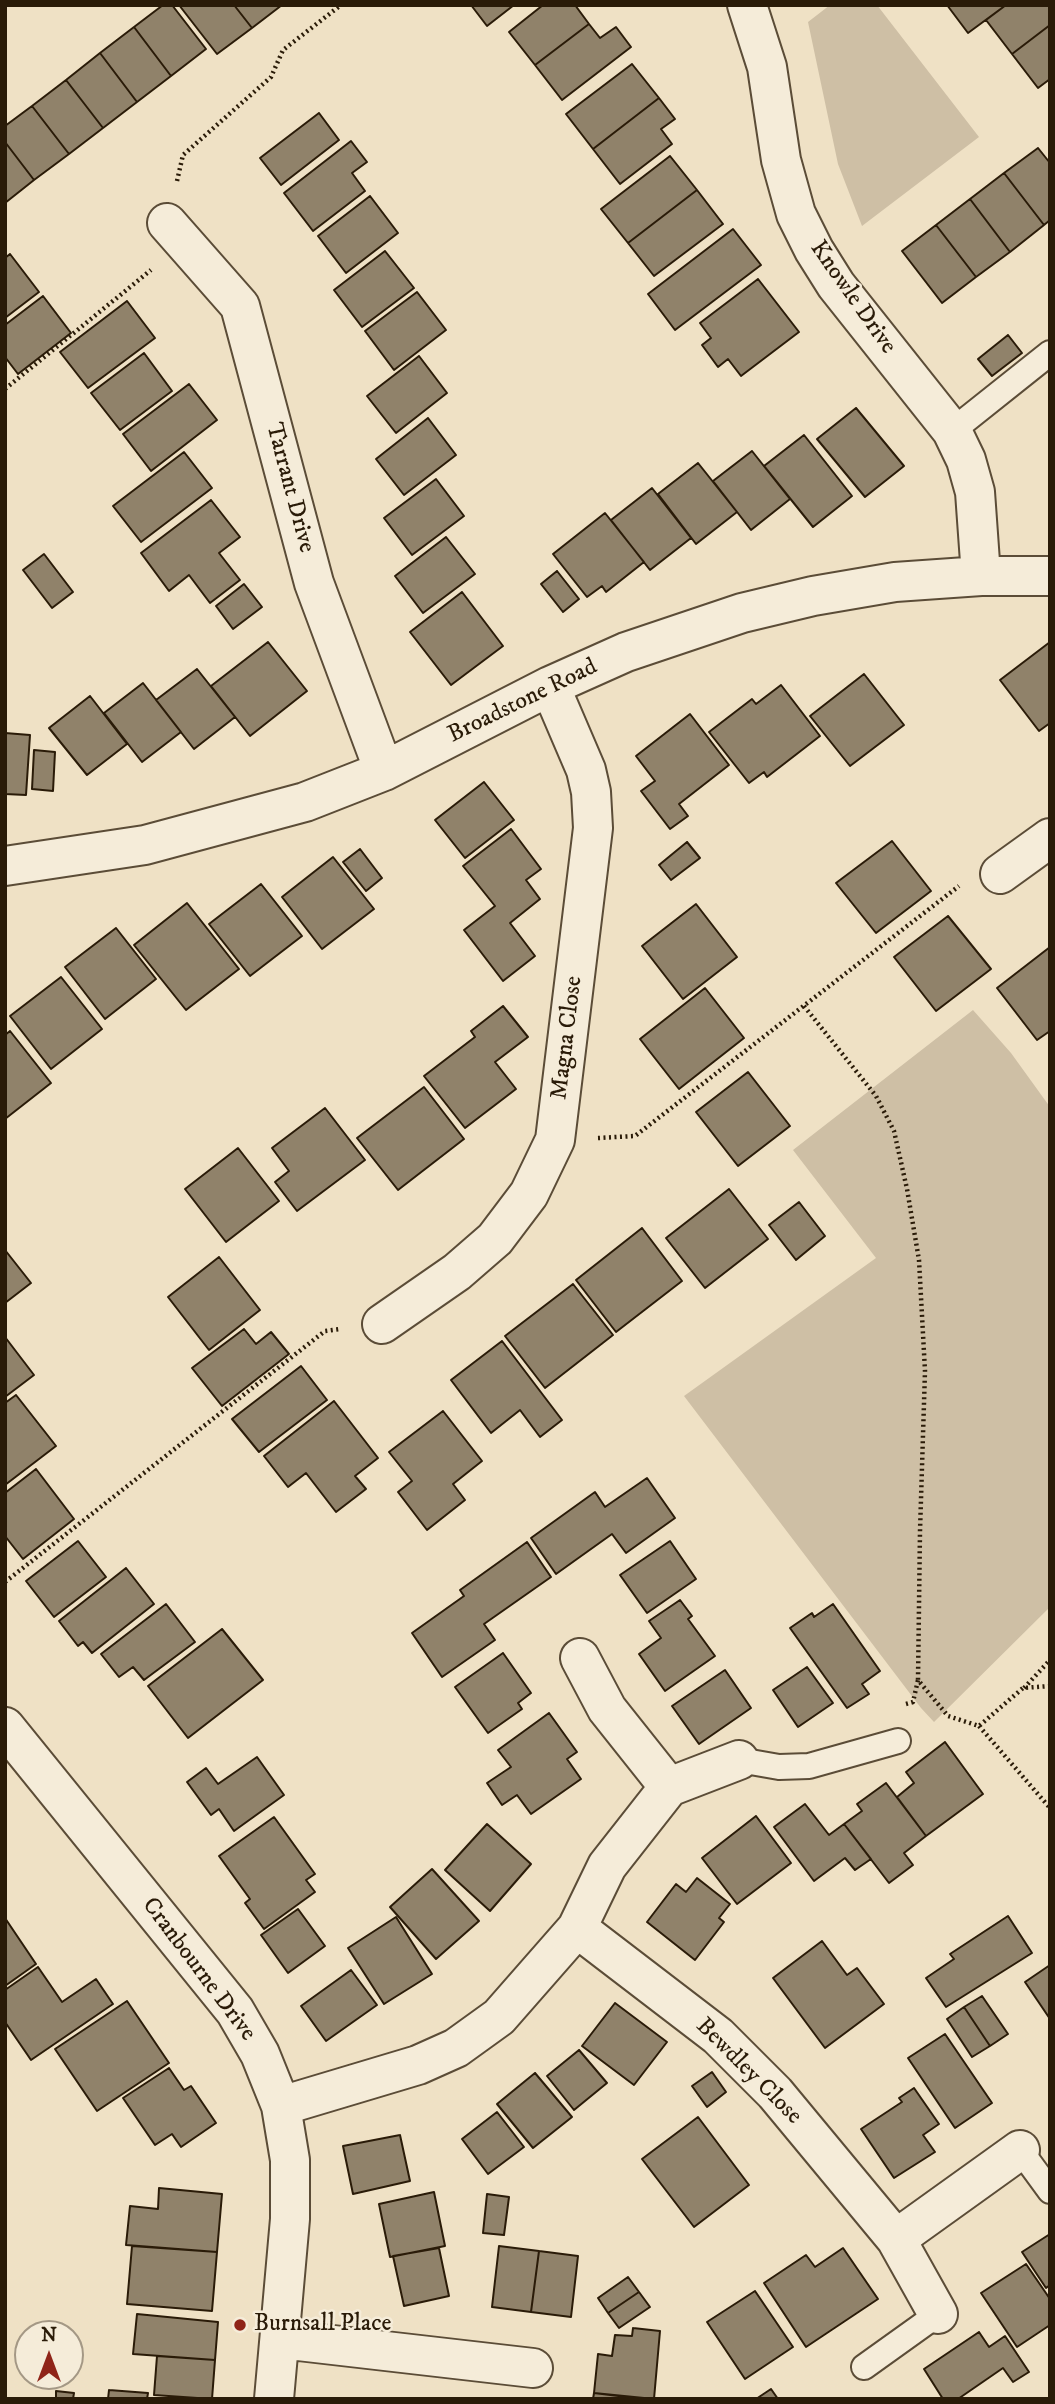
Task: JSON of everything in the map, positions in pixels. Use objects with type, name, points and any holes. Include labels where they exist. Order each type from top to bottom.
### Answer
[{"type":"street","name":"Knowle Drive","points":[[747,5],[767,67],[781,160],[796,214],[836,285],[952,431],[966,460],[975,492],[981,576]]},
{"type":"street","name":"Tarrant Drive","points":[[176,233],[240,306],[314,583],[384,771]]},
{"type":"street","name":"Broadstone Road","points":[[5,866],[145,845],[305,802],[384,771],[551,686],[626,652],[742,612],[895,582],[981,576],[1050,576]]},
{"type":"street","name":"Magna Close","points":[[382,1324],[457,1272],[495,1239],[529,1194],[555,1140],[593,828],[591,792],[586,770],[551,686]]},
{"type":"street","points":[[1000,874],[1050,838]]},
{"type":"street","points":[[580,1658],[607,1709],[669,1787]]},
{"type":"street","name":"Cranbourne Drive","points":[[5,1727],[235,2011],[260,2054],[281,2106],[290,2172],[290,2219],[274,2399]]},
{"type":"street","points":[[281,2106],[418,2065],[456,2048],[499,2017],[577,1928],[607,1866],[669,1787],[739,1760]]},
{"type":"street","name":"Bewdley Close","points":[[577,1928],[718,2036],[775,2093],[896,2239],[938,2314]]},
{"type":"street","points":[[896,2239],[1020,2150]]},
{"type":"street","points":[[281,2339],[534,2368]]},
{"type":"lane","points":[[952,431],[1050,353]]},
{"type":"lane","points":[[739,1760],[779,1767],[809,1766],[898,1741]]},
{"type":"lane","points":[[1020,2150],[1050,2191]]},
{"type":"lane","points":[[864,2367],[938,2314]]},
{"type":"path","points":[[5,389],[176,233],[183,155],[271,78],[283,50],[341,5]]},
{"type":"path","points":[[555,1140],[635,1136],[962,884],[1000,874]]},
{"type":"path","points":[[804,1006],[876,1096],[894,1131],[907,1189],[919,1260],[925,1371],[918,1680]]},
{"type":"path","points":[[5,1582],[325,1331],[382,1324]]},
{"type":"path","points":[[1023,1688],[1050,1660]]},
{"type":"path","points":[[979,1726],[1050,1808]]},
{"type":"shaded area","points":[[830,5],[877,5],[979,137],[862,226],[838,164],[808,22]]},
{"type":"shaded area","points":[[973,1010],[1011,1053],[1050,1107],[1050,1607],[934,1722],[684,1396],[876,1258],[793,1150]]},
{"type":"building","points":[[163,5],[172,5],[206,49],[171,76],[134,27]]},
{"type":"building","points":[[179,5],[234,5],[252,28],[217,54]]},
{"type":"building","points":[[234,5],[282,5],[252,28]]},
{"type":"building","points":[[471,5],[514,5],[487,26]]},
{"type":"building","points":[[543,5],[575,5],[589,24],[535,65],[509,32]]},
{"type":"building","points":[[947,5],[1006,5],[968,33]]},
{"type":"building","points":[[1006,5],[1050,5],[1050,25],[1012,54],[986,20]]},
{"type":"building","points":[[589,24],[600,38],[616,27],[631,47],[562,100],[535,65]]},
{"type":"building","points":[[1050,25],[1050,79],[1038,88],[1012,54]]},
{"type":"building","points":[[134,27],[171,76],[137,102],[100,53]]},
{"type":"building","points":[[100,53],[137,102],[103,128],[66,80]]},
{"type":"building","points":[[632,64],[659,98],[593,149],[566,114]]},
{"type":"building","points":[[66,80],[103,128],[69,154],[32,106]]},
{"type":"building","points":[[659,98],[675,119],[661,129],[672,144],[620,184],[593,149]]},
{"type":"building","points":[[32,106],[69,154],[34,180],[5,142],[5,126]]},
{"type":"building","points":[[319,113],[339,140],[281,185],[260,158]]},
{"type":"building","points":[[351,141],[367,162],[352,173],[365,191],[313,231],[284,193]]},
{"type":"building","points":[[5,142],[34,180],[5,203]]},
{"type":"building","points":[[1038,148],[1050,163],[1050,220],[1044,225],[1004,173]]},
{"type":"building","points":[[670,156],[697,190],[628,243],[601,209]]},
{"type":"building","points":[[1004,173],[1044,225],[1010,252],[970,199]]},
{"type":"building","points":[[697,190],[723,224],[654,276],[628,243]]},
{"type":"building","points":[[370,196],[398,233],[346,273],[318,236]]},
{"type":"building","points":[[970,199],[1010,252],[976,277],[936,225]]},
{"type":"building","points":[[936,225],[976,277],[942,303],[902,251]]},
{"type":"building","points":[[733,229],[761,265],[675,330],[648,294]]},
{"type":"building","points":[[385,251],[414,288],[362,327],[334,290]]},
{"type":"building","points":[[10,254],[39,292],[5,318],[5,258]]},
{"type":"building","points":[[758,279],[799,332],[741,376],[728,359],[718,367],[702,345],[711,338],[700,323]]},
{"type":"building","points":[[417,292],[446,330],[394,370],[365,331]]},
{"type":"building","points":[[43,296],[71,333],[18,374],[5,357],[5,325]]},
{"type":"building","points":[[127,301],[155,338],[88,388],[60,352]]},
{"type":"building","points":[[1008,335],[1022,353],[992,376],[978,359]]},
{"type":"building","points":[[144,353],[172,391],[120,430],[91,393]]},
{"type":"building","points":[[419,356],[447,393],[396,433],[367,396]]},
{"type":"building","points":[[189,384],[217,420],[151,471],[123,434]]},
{"type":"building","points":[[856,408],[904,466],[865,497],[817,439]]},
{"type":"building","points":[[428,418],[456,455],[404,495],[376,459]]},
{"type":"building","points":[[804,435],[852,496],[813,527],[764,466]]},
{"type":"building","points":[[752,451],[790,499],[751,530],[713,481]]},
{"type":"building","points":[[184,452],[212,488],[141,542],[113,506]]},
{"type":"building","points":[[698,463],[737,512],[696,544],[658,494]]},
{"type":"building","points":[[436,479],[464,516],[412,555],[384,518]]},
{"type":"building","points":[[652,488],[691,538],[650,570],[611,520]]},
{"type":"building","points":[[211,500],[240,537],[219,553],[240,580],[210,603],[189,575],[169,591],[141,553]]},
{"type":"building","points":[[605,513],[644,562],[606,592],[602,586],[587,597],[553,554]]},
{"type":"building","points":[[446,537],[475,574],[423,613],[395,576]]},
{"type":"building","points":[[44,554],[73,592],[52,608],[23,570]]},
{"type":"building","points":[[557,571],[579,599],[563,612],[541,584]]},
{"type":"building","points":[[244,584],[262,607],[233,629],[216,606]]},
{"type":"building","points":[[462,592],[503,646],[451,685],[410,632]]},
{"type":"building","points":[[268,642],[307,691],[250,736],[211,686]]},
{"type":"building","points":[[1050,642],[1050,723],[1039,731],[1000,680]]},
{"type":"building","points":[[197,669],[235,717],[194,749],[156,700]]},
{"type":"building","points":[[864,674],[904,725],[850,766],[810,716]]},
{"type":"building","points":[[143,683],[181,732],[142,762],[104,713]]},
{"type":"building","points":[[781,685],[820,736],[767,777],[764,772],[749,783],[709,732],[752,699],[756,704]]},
{"type":"building","points":[[90,696],[127,744],[87,775],[49,728]]},
{"type":"building","points":[[690,714],[729,765],[679,804],[688,816],[670,829],[641,791],[655,781],[636,756]]},
{"type":"building","points":[[5,733],[30,735],[26,795],[5,794]]},
{"type":"building","points":[[34,750],[55,752],[53,791],[32,789]]},
{"type":"building","points":[[484,782],[514,820],[465,858],[435,820]]},
{"type":"building","points":[[511,829],[541,869],[526,880],[540,899],[510,923],[535,956],[503,981],[464,930],[495,906],[463,866]]},
{"type":"building","points":[[892,841],[931,891],[876,933],[836,883]]},
{"type":"building","points":[[687,842],[700,858],[671,880],[659,865]]},
{"type":"building","points":[[360,849],[382,878],[366,891],[343,862]]},
{"type":"building","points":[[333,857],[374,909],[322,949],[282,897]]},
{"type":"building","points":[[261,884],[302,936],[250,976],[209,924]]},
{"type":"building","points":[[187,903],[239,969],[186,1010],[134,945]]},
{"type":"building","points":[[696,904],[737,957],[683,999],[642,946]]},
{"type":"building","points":[[948,916],[991,969],[936,1011],[894,957]]},
{"type":"building","points":[[116,928],[156,979],[105,1019],[65,967]]},
{"type":"building","points":[[1050,947],[1050,1031],[1037,1040],[997,988]]},
{"type":"building","points":[[61,977],[102,1029],[51,1069],[10,1016]]},
{"type":"building","points":[[705,988],[744,1038],[679,1089],[640,1039]]},
{"type":"building","points":[[503,1006],[528,1037],[495,1062],[516,1089],[465,1128],[424,1076],[475,1037],[471,1031]]},
{"type":"building","points":[[10,1031],[51,1083],[5,1119],[5,1035]]},
{"type":"building","points":[[748,1072],[790,1126],[738,1166],[696,1112]]},
{"type":"building","points":[[424,1087],[464,1139],[398,1190],[357,1138]]},
{"type":"building","points":[[325,1108],[365,1160],[297,1211],[275,1182],[289,1171],[272,1148]]},
{"type":"building","points":[[238,1148],[279,1201],[226,1242],[185,1189]]},
{"type":"building","points":[[729,1189],[768,1239],[705,1288],[666,1238]]},
{"type":"building","points":[[799,1202],[825,1236],[796,1260],[769,1225]]},
{"type":"building","points":[[642,1228],[682,1281],[616,1332],[576,1280]]},
{"type":"building","points":[[5,1250],[31,1283],[5,1303]]},
{"type":"building","points":[[219,1257],[260,1310],[209,1350],[168,1297]]},
{"type":"building","points":[[573,1284],[613,1335],[545,1388],[505,1336]]},
{"type":"building","points":[[244,1329],[256,1344],[271,1332],[289,1354],[222,1406],[192,1368]]},
{"type":"building","points":[[5,1337],[34,1375],[5,1397]]},
{"type":"building","points":[[502,1341],[562,1420],[540,1437],[520,1410],[491,1433],[451,1380]]},
{"type":"building","points":[[301,1366],[327,1400],[259,1452],[232,1419]]},
{"type":"building","points":[[16,1395],[56,1446],[5,1485],[5,1403]]},
{"type":"building","points":[[334,1401],[378,1458],[355,1476],[366,1489],[336,1512],[306,1473],[288,1487],[264,1456]]},
{"type":"building","points":[[443,1411],[482,1461],[453,1484],[465,1500],[427,1530],[398,1492],[412,1481],[389,1452]]},
{"type":"building","points":[[36,1469],[74,1519],[23,1559],[5,1536],[5,1493]]},
{"type":"building","points":[[647,1478],[675,1518],[626,1553],[612,1534],[556,1574],[531,1538],[595,1492],[605,1507]]},
{"type":"building","points":[[78,1541],[106,1577],[54,1617],[26,1581]]},
{"type":"building","points":[[670,1541],[696,1579],[647,1613],[620,1575]]},
{"type":"building","points":[[527,1542],[551,1577],[484,1624],[495,1640],[442,1677],[412,1633],[464,1596],[460,1590]]},
{"type":"building","points":[[126,1568],[154,1604],[92,1653],[83,1642],[78,1646],[59,1621]]},
{"type":"building","points":[[680,1600],[692,1616],[688,1619],[715,1656],[665,1691],[639,1654],[661,1638],[649,1621]]},
{"type":"building","points":[[166,1604],[195,1642],[144,1680],[133,1667],[119,1677],[101,1654]]},
{"type":"building","points":[[833,1604],[880,1671],[862,1684],[869,1694],[847,1708],[790,1628],[812,1613],[814,1617]]},
{"type":"building","points":[[222,1629],[263,1680],[188,1738],[148,1686]]},
{"type":"building","points":[[503,1653],[531,1693],[518,1703],[522,1709],[488,1733],[455,1687]]},
{"type":"building","points":[[807,1667],[833,1703],[798,1727],[773,1690]]},
{"type":"building","points":[[725,1670],[751,1708],[699,1744],[672,1706]]},
{"type":"building","points":[[549,1713],[577,1752],[567,1759],[581,1779],[531,1814],[517,1795],[502,1805],[487,1783],[511,1767],[498,1750]]},
{"type":"building","points":[[945,1742],[983,1794],[926,1836],[897,1797],[914,1783],[906,1772]]},
{"type":"building","points":[[257,1757],[284,1795],[234,1831],[219,1809],[211,1815],[187,1782],[206,1768],[218,1784]]},
{"type":"building","points":[[886,1783],[926,1836],[904,1853],[913,1865],[889,1883],[844,1824],[862,1811],[857,1804]]},
{"type":"building","points":[[805,1804],[829,1835],[844,1824],[871,1859],[855,1870],[845,1858],[814,1881],[774,1827]]},
{"type":"building","points":[[756,1816],[791,1863],[737,1904],[702,1858]]},
{"type":"building","points":[[274,1817],[315,1874],[306,1880],[315,1892],[264,1929],[245,1903],[250,1899],[219,1856]]},
{"type":"building","points":[[487,1824],[531,1864],[490,1911],[445,1870]]},
{"type":"building","points":[[432,1869],[479,1921],[436,1959],[390,1907]]},
{"type":"building","points":[[697,1878],[730,1904],[719,1918],[724,1922],[695,1960],[647,1922],[676,1884],[686,1892]]},
{"type":"building","points":[[298,1909],[325,1946],[288,1973],[261,1935]]},
{"type":"building","points":[[1008,1916],[1032,1953],[946,2007],[926,1978],[954,1959],[950,1954]]},
{"type":"building","points":[[396,1917],[432,1974],[384,2004],[348,1948]]},
{"type":"building","points":[[5,1918],[36,1964],[5,1986]]},
{"type":"building","points":[[822,1941],[847,1975],[857,1968],[884,2004],[825,2048],[773,1978]]},
{"type":"building","points":[[1050,1965],[1050,2019],[1025,1982]]},
{"type":"building","points":[[38,1967],[62,2002],[96,1979],[113,2004],[31,2060],[5,2022],[5,1990]]},
{"type":"building","points":[[351,1970],[377,2005],[326,2041],[301,2006]]},
{"type":"building","points":[[982,1996],[1008,2034],[990,2046],[964,2007]]},
{"type":"building","points":[[127,2001],[169,2063],[97,2111],[55,2049]]},
{"type":"building","points":[[615,2003],[667,2042],[634,2085],[582,2046]]},
{"type":"building","points":[[964,2007],[990,2046],[972,2057],[947,2019]]},
{"type":"building","points":[[945,2034],[992,2103],[955,2128],[908,2058]]},
{"type":"building","points":[[579,2050],[607,2083],[574,2110],[547,2076]]},
{"type":"building","points":[[169,2068],[184,2090],[191,2086],[216,2123],[181,2147],[172,2134],[155,2145],[123,2098]]},
{"type":"building","points":[[712,2072],[726,2092],[707,2107],[692,2086]]},
{"type":"building","points":[[535,2073],[572,2117],[533,2148],[497,2104]]},
{"type":"building","points":[[914,2088],[939,2124],[923,2135],[935,2152],[894,2178],[861,2129],[902,2102],[899,2098]]},
{"type":"building","points":[[497,2112],[524,2147],[488,2174],[462,2139]]},
{"type":"building","points":[[698,2117],[749,2185],[694,2227],[642,2159]]},
{"type":"building","points":[[400,2135],[410,2181],[353,2194],[343,2146]]},
{"type":"building","points":[[159,2188],[222,2194],[217,2252],[126,2245],[130,2206],[158,2209]]},
{"type":"building","points":[[434,2192],[445,2246],[390,2257],[379,2204]]},
{"type":"building","points":[[487,2194],[509,2197],[504,2235],[483,2233]]},
{"type":"building","points":[[1050,2234],[1050,2285],[1046,2288],[1022,2252]]},
{"type":"building","points":[[132,2246],[217,2252],[212,2311],[127,2304]]},
{"type":"building","points":[[499,2246],[539,2251],[531,2312],[492,2307]]},
{"type":"building","points":[[439,2248],[449,2296],[404,2306],[393,2256]]},
{"type":"building","points":[[843,2248],[878,2299],[806,2347],[764,2283],[806,2255],[815,2267]]},
{"type":"building","points":[[539,2251],[578,2256],[571,2317],[531,2312]]},
{"type":"building","points":[[1026,2264],[1050,2299],[1050,2325],[1017,2347],[981,2293]]},
{"type":"building","points":[[628,2277],[639,2292],[608,2313],[598,2298]]},
{"type":"building","points":[[755,2291],[793,2347],[745,2379],[707,2322]]},
{"type":"building","points":[[639,2292],[650,2307],[619,2328],[608,2313]]},
{"type":"building","points":[[137,2314],[218,2322],[215,2360],[133,2354]]},
{"type":"building","points":[[633,2328],[660,2331],[654,2399],[594,2393],[598,2354],[612,2356],[615,2335],[632,2336]]},
{"type":"building","points":[[979,2332],[989,2347],[1005,2336],[1029,2372],[1013,2382],[1003,2368],[958,2399],[943,2399],[924,2369]]},
{"type":"building","points":[[157,2356],[215,2360],[212,2399],[154,2395]]},
{"type":"building","points":[[771,2389],[778,2399],[756,2399]]},
{"type":"building","points":[[109,2390],[148,2393],[147,2399],[108,2399]]},
{"type":"building","points":[[56,2391],[74,2393],[73,2399],[56,2399]]},
{"type":"building","points":[[594,2393],[643,2399],[593,2399]]},
{"type":"place","name":"Burnsall Place","points":[[240,2325]]}]
